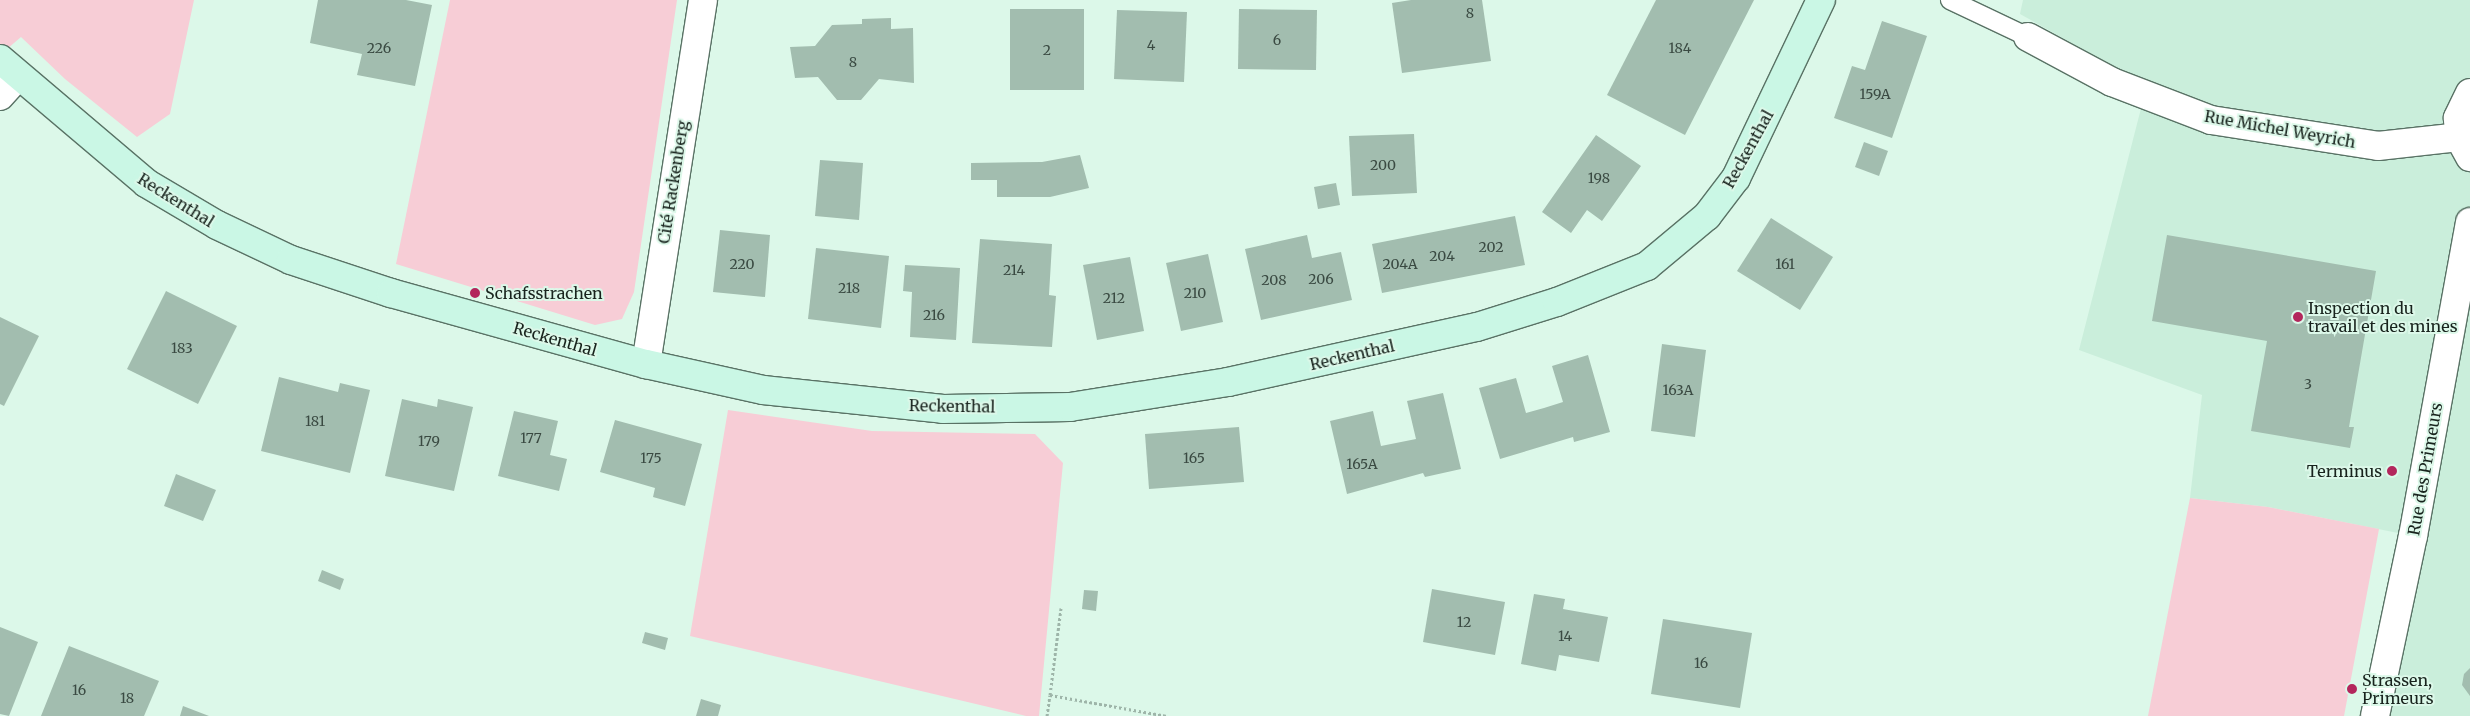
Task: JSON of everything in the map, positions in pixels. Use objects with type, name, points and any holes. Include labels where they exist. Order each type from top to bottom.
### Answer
[{"type":"main road","name":"Reckenthal","points":[[9,68],[146,183],[217,225],[283,256],[391,293],[646,364],[763,390],[842,400],[943,408],[1070,407],[1228,382],[1477,327],[1557,302],[1647,266],[1707,216],[1736,178],[1821,0]]},
{"type":"street","name":"Cité Rackenberg","points":[[646,364],[702,0]]},
{"type":"street","name":"Rue Michel Weyrich","points":[[2028,37],[2112,82],[2211,120],[2378,146],[2465,147]]},
{"type":"street","points":[[0,96],[9,68]]},
{"type":"street","points":[[2465,147],[2458,118],[2470,92]]},
{"type":"street","name":"Rue des Primeurs","points":[[2375,716],[2413,536],[2470,222]]},
{"type":"lane","points":[[1950,0],[2028,37]]},
{"type":"path","points":[[1047,716],[1061,608]]},
{"type":"path","points":[[1050,695],[1168,716]]},
{"type":"shaded area","points":[[0,0],[194,0],[170,114],[137,137],[65,79],[21,37],[0,55]]},
{"type":"shaded area","points":[[450,0],[677,0],[634,292],[622,319],[595,325],[396,264]]},
{"type":"shaded area","points":[[2023,0],[2470,0],[2470,716],[2375,716],[2413,536],[2268,507],[2190,498],[2202,395],[2079,350],[2147,85],[2020,14]]},
{"type":"shaded area","points":[[728,410],[872,431],[1035,434],[1063,463],[1039,716],[1026,716],[690,636]]},
{"type":"shaded area","points":[[2190,498],[2268,507],[2379,529],[2344,716],[2148,716]]},
{"type":"building","points":[[318,0],[406,0],[432,5],[415,86],[357,75],[362,54],[310,43]]},
{"type":"building","points":[[1411,0],[1482,0],[1491,61],[1402,73],[1392,3]]},
{"type":"building","points":[[1656,0],[1754,0],[1685,135],[1607,95]]},
{"type":"building","points":[[1010,9],[1084,9],[1084,90],[1010,90]]},
{"type":"building","points":[[1239,9],[1317,10],[1316,70],[1238,69]]},
{"type":"building","points":[[1117,10],[1187,12],[1184,82],[1114,79]]},
{"type":"building","points":[[891,18],[891,29],[913,28],[914,83],[879,79],[861,100],[837,100],[818,77],[795,78],[790,47],[815,46],[832,25],[862,24],[862,19]]},
{"type":"building","points":[[1882,21],[1927,36],[1892,138],[1834,118],[1852,66],[1865,70]]},
{"type":"building","points":[[1414,134],[1417,193],[1352,196],[1349,136]]},
{"type":"building","points":[[1596,135],[1641,166],[1602,221],[1587,210],[1571,233],[1542,212]]},
{"type":"building","points":[[1864,142],[1888,151],[1879,176],[1855,167]]},
{"type":"building","points":[[1080,155],[1089,188],[1050,197],[997,197],[997,180],[971,180],[971,163],[1042,162]]},
{"type":"building","points":[[820,160],[863,163],[859,220],[815,216]]},
{"type":"building","points":[[1336,183],[1340,205],[1318,209],[1314,187]]},
{"type":"building","points":[[1515,216],[1525,265],[1382,293],[1372,244]]},
{"type":"building","points":[[1771,218],[1833,257],[1800,310],[1737,271]]},
{"type":"building","points":[[720,230],[770,235],[765,297],[713,292]]},
{"type":"building","points":[[1307,235],[1312,258],[1341,252],[1352,300],[1261,320],[1245,249]]},
{"type":"building","points":[[2167,235],[2376,271],[2349,427],[2354,427],[2350,448],[2251,431],[2267,341],[2152,321]]},
{"type":"building","points":[[980,239],[1052,244],[1049,295],[1056,296],[1052,347],[972,343]]},
{"type":"building","points":[[816,248],[889,256],[881,328],[808,319]]},
{"type":"building","points":[[1208,254],[1223,322],[1181,331],[1166,263]]},
{"type":"building","points":[[1130,257],[1144,331],[1097,340],[1083,265]]},
{"type":"building","points":[[905,265],[960,268],[956,340],[910,337],[912,292],[903,291]]},
{"type":"building","points":[[166,291],[237,326],[198,404],[127,369]]},
{"type":"building","points":[[0,317],[39,336],[4,406],[0,404]]},
{"type":"building","points":[[1662,344],[1706,350],[1695,437],[1651,431]]},
{"type":"building","points":[[1588,355],[1610,432],[1574,442],[1573,437],[1500,459],[1479,388],[1516,378],[1526,413],[1544,408],[1563,402],[1552,366]]},
{"type":"building","points":[[279,377],[338,392],[340,383],[370,390],[350,473],[261,451]]},
{"type":"building","points":[[1443,393],[1461,469],[1425,477],[1423,473],[1347,494],[1330,421],[1373,411],[1381,446],[1416,439],[1407,401]]},
{"type":"building","points":[[402,399],[437,407],[438,399],[473,407],[454,491],[385,476]]},
{"type":"building","points":[[514,411],[558,421],[550,455],[567,459],[559,491],[498,476]]},
{"type":"building","points":[[615,420],[702,444],[685,506],[653,497],[655,488],[600,472]]},
{"type":"building","points":[[1239,427],[1244,482],[1149,489],[1145,434]]},
{"type":"building","points":[[176,474],[216,490],[203,521],[164,506]]},
{"type":"building","points":[[322,570],[344,579],[340,590],[318,581]]},
{"type":"building","points":[[1432,589],[1505,602],[1495,655],[1423,642]]},
{"type":"building","points":[[1084,590],[1098,591],[1096,611],[1082,609]]},
{"type":"building","points":[[1534,594],[1565,599],[1563,609],[1608,617],[1599,662],[1559,655],[1556,671],[1521,664]]},
{"type":"building","points":[[1663,619],[1752,633],[1740,708],[1651,694]]},
{"type":"building","points":[[0,627],[38,642],[9,716],[0,714]]},
{"type":"building","points":[[645,632],[668,638],[665,650],[642,643]]},
{"type":"building","points":[[69,646],[159,681],[144,716],[41,716]]},
{"type":"building","points":[[2470,668],[2470,696],[2462,685],[2464,674]]},
{"type":"building","points":[[701,699],[721,705],[718,716],[696,716]]},
{"type":"building","points":[[183,706],[209,716],[180,716]]},
{"type":"place","name":"Schafsstrachen","points":[[475,293]]},
{"type":"place","name":"Inspection du travail et des mines","points":[[2298,317]]},
{"type":"place","name":"Terminus","points":[[2392,471]]},
{"type":"place","name":"Strassen, Primeurs","points":[[2352,689]]}]
